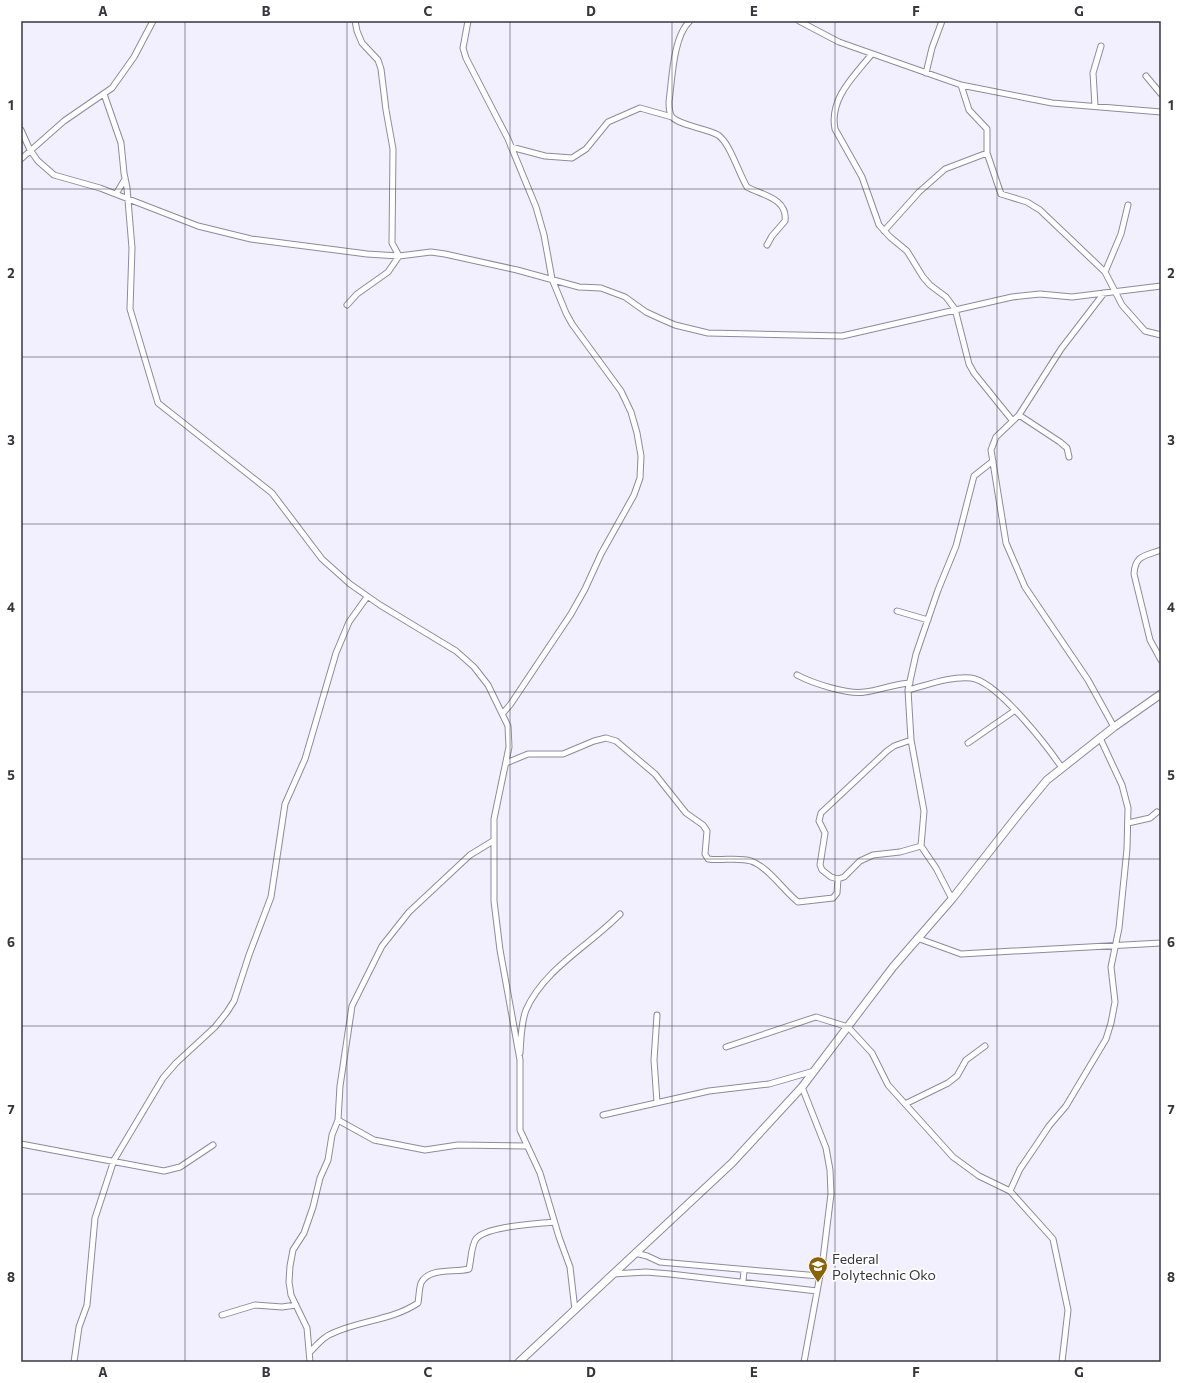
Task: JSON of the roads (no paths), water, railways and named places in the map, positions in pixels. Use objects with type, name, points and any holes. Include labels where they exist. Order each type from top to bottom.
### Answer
[{"type":"main road","points":[[519,1362],[732,1163],[802,1087],[917,938],[952,899],[1047,780],[1114,727],[1161,694]]},
{"type":"street","points":[[21,159],[64,121],[104,94],[122,76],[153,21]]},
{"type":"street","points":[[355,21],[362,44],[378,60],[381,69],[393,149],[392,243],[399,256]]},
{"type":"street","points":[[468,21],[463,48],[466,58],[511,147],[536,207],[544,235],[552,279],[572,324],[621,391],[631,412],[641,456],[640,478],[634,495],[601,554],[585,589],[571,614],[510,706],[503,713]]},
{"type":"street","points":[[672,117],[669,112],[669,102],[678,44],[683,29],[690,21]]},
{"type":"street","points":[[798,21],[839,42],[871,55],[961,85],[1052,102],[1161,112]]},
{"type":"street","points":[[926,73],[932,48],[942,21]]},
{"type":"street","points":[[1095,106],[1093,73],[1101,46]]},
{"type":"street","points":[[871,55],[840,96],[834,108],[833,121],[838,137],[855,163],[862,177],[879,225],[907,251],[923,277],[930,285],[946,297],[955,309],[969,364],[974,374],[1012,420]]},
{"type":"street","points":[[1146,76],[1161,94]]},
{"type":"street","points":[[961,85],[969,110],[987,129],[987,153],[1001,194],[1027,202],[1040,210],[1105,272],[1122,305],[1145,332],[1161,335]]},
{"type":"street","points":[[104,94],[121,143],[129,199],[132,248],[130,309],[158,403],[272,493],[322,559],[367,597],[456,651],[474,667],[488,685],[503,713],[508,726],[510,738],[494,819],[494,901],[496,922],[520,1060]]},
{"type":"street","points":[[511,147],[545,156],[572,158],[586,149],[608,122],[640,108],[672,117],[720,136],[747,187],[764,193],[780,205],[785,213],[785,221],[772,236],[767,245]]},
{"type":"street","points":[[21,130],[30,150],[38,161],[54,175],[116,194],[198,226],[251,239],[353,252],[399,256],[437,252],[552,279],[579,287],[601,288],[625,297],[646,312],[659,318],[708,333],[842,336],[1012,297],[1040,294],[1072,297],[1161,286]]},
{"type":"street","points":[[884,231],[919,192],[945,169],[987,153]]},
{"type":"street","points":[[116,194],[125,179]]},
{"type":"street","points":[[1105,272],[1121,234],[1128,205]]},
{"type":"street","points":[[347,305],[357,294],[388,272],[399,256]]},
{"type":"street","points":[[1104,293],[1061,349],[1019,415],[1012,420],[996,437],[991,450],[1006,543],[1025,587],[1088,680],[1114,727]]},
{"type":"street","points":[[1019,415],[1060,442],[1067,448],[1069,457]]},
{"type":"street","points":[[952,899],[936,868],[921,846],[924,811],[911,740],[908,690],[916,654],[956,546],[974,476],[992,461]]},
{"type":"street","points":[[1161,550],[1138,559],[1135,564],[1134,574],[1150,640],[1161,660]]},
{"type":"street","points":[[74,1362],[79,1327],[87,1305],[95,1218],[114,1160],[163,1078],[176,1063],[215,1027],[234,1000],[249,955],[271,898],[285,804],[307,753],[336,653],[349,622],[367,597]]},
{"type":"street","points":[[896,610],[928,620]]},
{"type":"street","points":[[797,675],[812,683],[855,692],[864,692],[894,684],[910,683]]},
{"type":"street","points":[[908,690],[952,678],[972,678],[985,683],[998,693],[1048,749],[1062,768]]},
{"type":"street","points":[[968,743],[1014,711]]},
{"type":"street","points":[[506,763],[528,754],[563,754],[594,741],[606,738],[616,740],[655,774],[686,813],[703,825],[707,831],[705,854],[708,859],[753,862],[776,879],[789,895],[798,902],[833,898],[837,893],[838,879]]},
{"type":"street","points":[[1010,1191],[1020,1169],[1049,1126],[1066,1106],[1106,1039],[1111,1023],[1115,1002],[1111,967],[1119,928],[1127,849],[1128,808],[1122,785],[1100,738]]},
{"type":"street","points":[[911,740],[894,746],[887,751],[821,813],[819,821],[825,833],[820,865],[822,870],[831,878],[844,878],[860,861],[873,855],[900,852],[921,846]]},
{"type":"street","points":[[1128,823],[1150,818],[1157,812]]},
{"type":"street","points":[[310,1362],[307,1328],[290,1295],[289,1282],[293,1250],[304,1233],[313,1207],[320,1178],[328,1160],[332,1135],[338,1120],[340,1086],[352,1006],[382,946],[409,912],[470,855],[493,841]]},
{"type":"street","points":[[575,1310],[570,1267],[554,1222],[540,1173],[526,1146],[520,1130],[520,1060],[523,1024],[531,1000],[557,970],[620,914]]},
{"type":"street","points":[[917,938],[962,954],[1161,943]]},
{"type":"street","points":[[657,1015],[654,1060],[657,1102]]},
{"type":"street","points":[[726,1047],[816,1017],[848,1027],[872,1053],[888,1085],[953,1157],[979,1176],[1010,1191],[1053,1240],[1068,1310],[1062,1362]]},
{"type":"street","points":[[905,1104],[948,1083],[957,1076],[966,1060],[985,1046]]},
{"type":"street","points":[[603,1114],[709,1091],[769,1084],[815,1071]]},
{"type":"street","points":[[802,1087],[826,1148],[830,1170],[831,1194],[823,1259],[804,1362]]},
{"type":"street","points":[[338,1120],[374,1140],[425,1150],[458,1146],[526,1146]]},
{"type":"street","points":[[21,1144],[114,1160],[164,1171],[180,1167],[213,1145]]},
{"type":"street","points":[[310,1352],[329,1334],[355,1325],[384,1319],[418,1303],[421,1284],[427,1276],[441,1272],[460,1272],[469,1269],[475,1240],[482,1234],[502,1229],[554,1222]]},
{"type":"street","points":[[635,1253],[647,1256],[660,1262],[707,1268],[820,1276]]},
{"type":"street","points":[[706,1278],[707,1268]]},
{"type":"street","points":[[743,1282],[744,1270]]},
{"type":"street","points":[[612,1274],[646,1272],[817,1291]]},
{"type":"street","points":[[222,1315],[255,1305],[282,1307],[296,1305]]},
{"type":"place","name":"Federal Polytechnic Oko","points":[[818,1283]]}]
